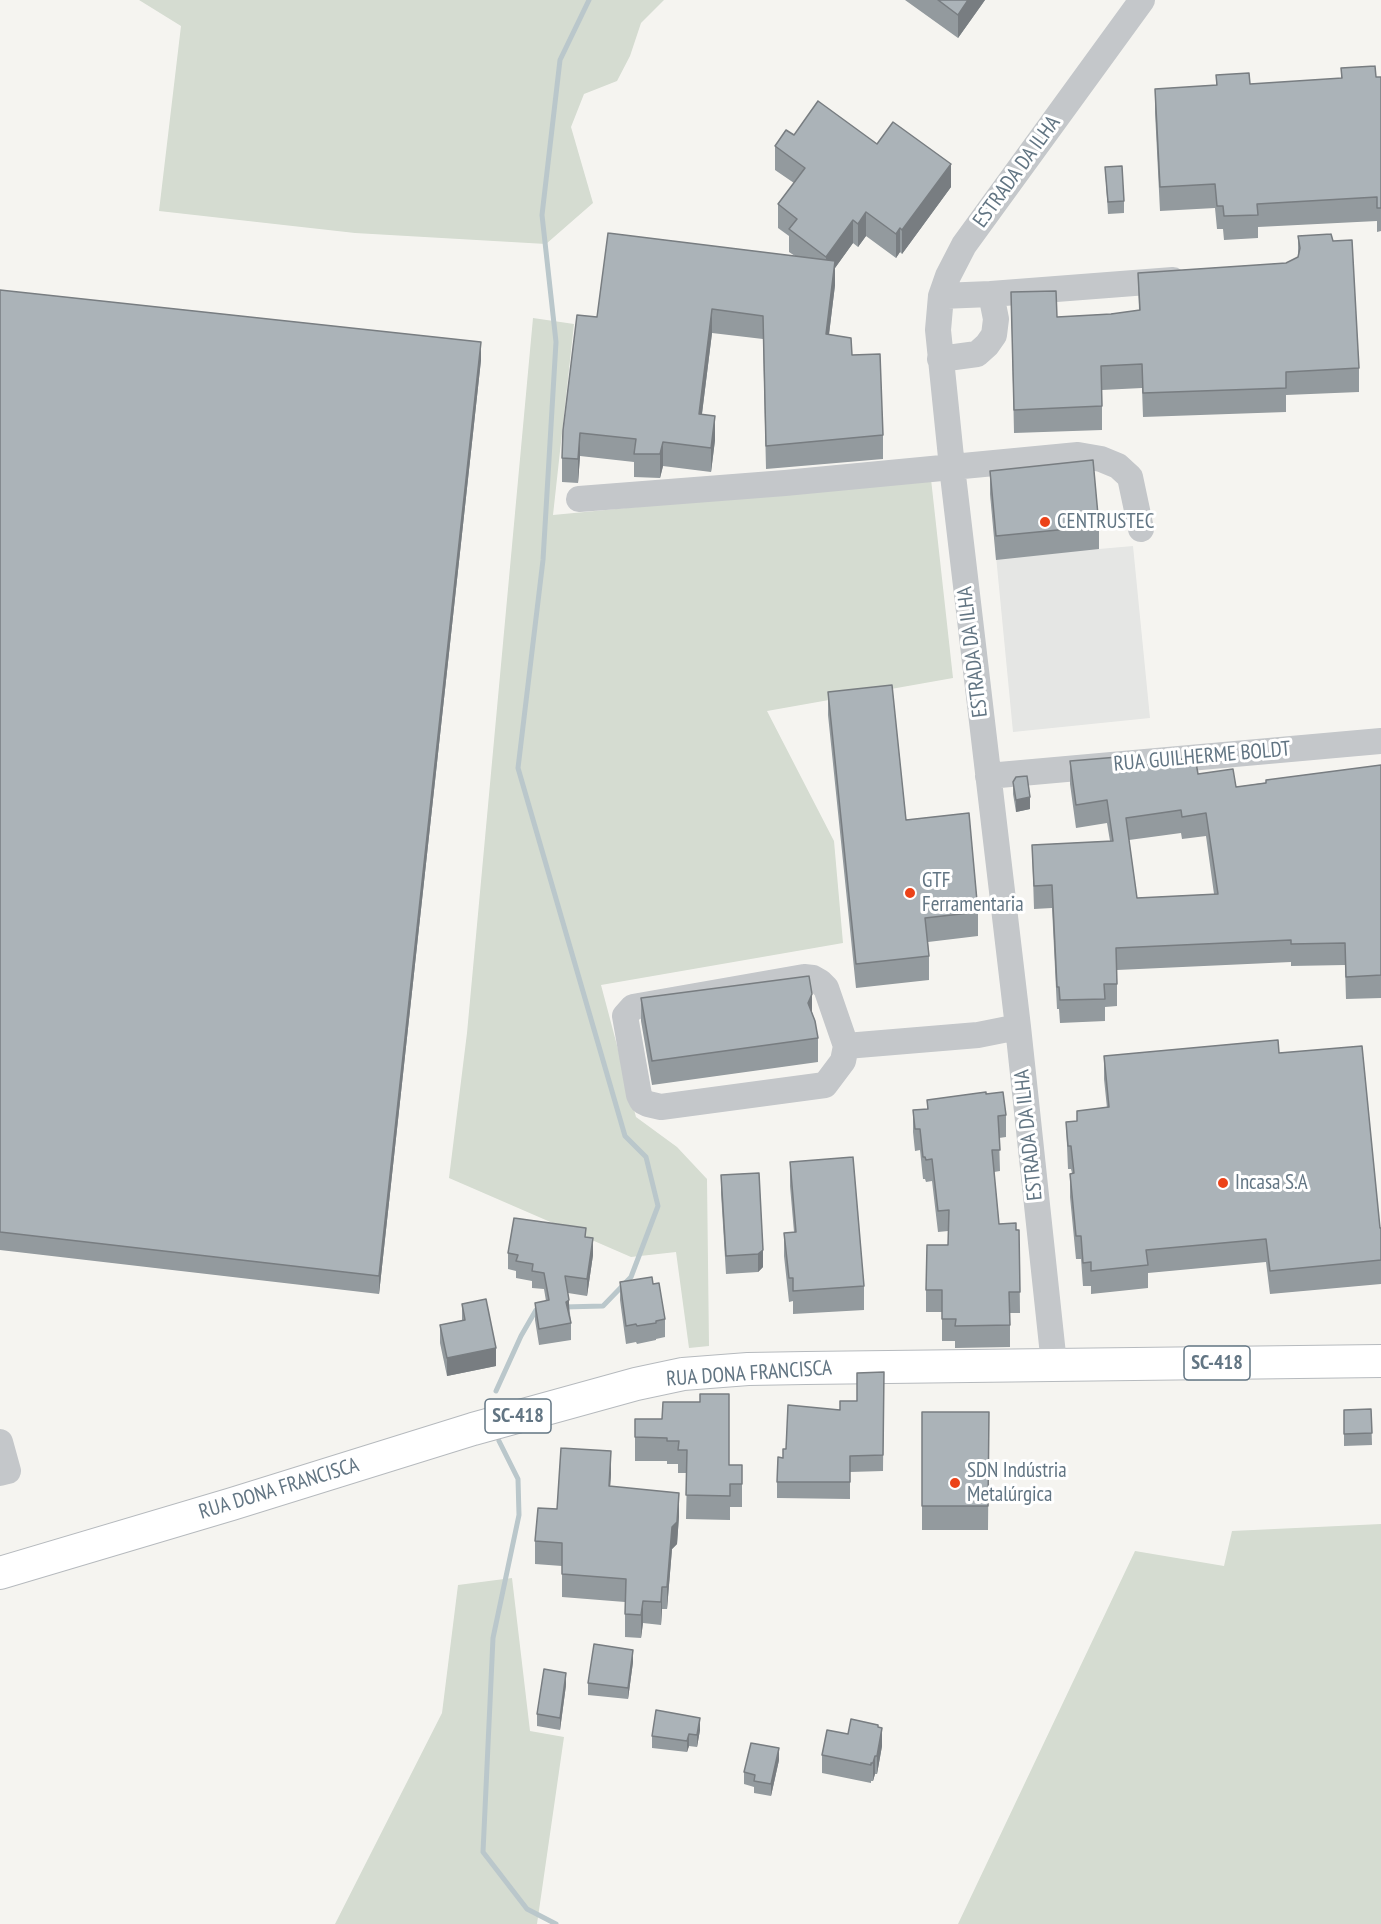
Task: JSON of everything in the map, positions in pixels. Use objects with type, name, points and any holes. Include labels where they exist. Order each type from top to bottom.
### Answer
[{"type":"main road","name":"RUA DONA FRANCISCA","points":[[0,1573],[484,1426],[636,1384],[683,1374],[748,1369],[1381,1361]]},
{"type":"street","name":"ESTRADA DA ILHA","points":[[1054,1364],[938,330],[941,296],[948,276],[964,245],[1142,0]]},
{"type":"street","points":[[941,296],[1202,278]]},
{"type":"street","points":[[940,359],[978,354],[987,345],[994,336],[996,319],[991,294]]},
{"type":"street","points":[[579,499],[1078,455],[1101,459],[1118,466],[1130,477],[1142,529]]},
{"type":"street","name":"RUA GUILHERME BOLDT","points":[[988,776],[1381,741]]},
{"type":"street","points":[[804,977],[813,978],[825,987],[846,1046],[843,1061],[825,1085],[661,1107],[642,1101],[639,1095],[625,1016],[633,1007],[804,977]]},
{"type":"street","points":[[846,1046],[978,1035],[1018,1027]]},
{"type":"street","points":[[0,1442],[8,1471],[0,1473]]},
{"type":"shaded area","points":[[139,0],[664,0],[641,23],[630,56],[617,81],[584,94],[571,127],[593,203],[546,244],[355,233],[159,211],[181,26]]},
{"type":"shaded area","points":[[533,318],[574,324],[553,515],[931,479],[953,678],[767,711],[834,841],[843,943],[601,985],[636,1117],[677,1147],[707,1179],[709,1346],[689,1348],[676,1252],[631,1257],[449,1178],[467,1033]]},
{"type":"shaded area","points":[[1093,483],[1099,549],[1133,546],[1150,718],[1013,732],[990,494]]},
{"type":"shaded area","points":[[1381,1524],[1381,1924],[958,1924],[1135,1551],[1224,1566],[1232,1531]]},
{"type":"shaded area","points":[[512,1578],[530,1731],[564,1737],[537,1924],[335,1924],[442,1713],[458,1585]]},
{"type":"building","points":[[938,0],[968,0],[958,15]]},
{"type":"building","points":[[1375,66],[1376,77],[1381,77],[1381,208],[1377,208],[1377,197],[1257,204],[1258,215],[1224,216],[1223,206],[1217,206],[1215,184],[1160,187],[1155,89],[1217,85],[1216,75],[1249,73],[1250,84],[1342,78],[1341,68]]},
{"type":"building","points":[[818,101],[877,144],[893,122],[951,164],[902,230],[900,228],[896,234],[866,212],[858,224],[853,220],[826,257],[789,229],[797,219],[778,204],[805,168],[775,146],[786,130],[794,135]]},
{"type":"building","points":[[1122,166],[1124,201],[1108,202],[1105,167]]},
{"type":"building","points":[[608,233],[835,261],[826,334],[851,338],[852,355],[880,354],[883,435],[766,446],[763,316],[712,309],[699,414],[715,416],[711,448],[663,442],[660,454],[634,454],[636,439],[580,433],[578,459],[562,458],[563,430],[577,315],[597,317]]},
{"type":"building","points":[[1331,234],[1333,241],[1352,240],[1359,368],[1286,372],[1286,388],[1143,393],[1142,364],[1101,366],[1102,406],[1014,410],[1011,292],[1056,291],[1057,317],[1140,310],[1138,273],[1286,263],[1298,257],[1300,248],[1298,236]]},
{"type":"building","points":[[0,290],[481,342],[379,1276],[0,1232]]},
{"type":"building","name":"CENTRUSTEC","points":[[1093,460],[1099,526],[996,536],[990,471]]},
{"type":"building","points":[[892,685],[906,820],[969,813],[978,912],[925,918],[929,956],[856,964],[828,692]]},
{"type":"building","points":[[1118,757],[1120,769],[1195,757],[1198,774],[1233,769],[1236,787],[1266,783],[1266,780],[1381,765],[1381,975],[1346,977],[1345,943],[1291,944],[1291,940],[1116,948],[1117,984],[1104,984],[1105,999],[1060,1000],[1059,987],[1057,987],[1052,885],[1034,886],[1032,845],[1113,841],[1107,800],[1076,805],[1070,761]],"holes":[[[1181,810],[1182,817],[1206,813],[1218,894],[1137,898],[1126,818]]]},
{"type":"building","points":[[1027,776],[1030,797],[1016,800],[1013,782],[1016,777]]},
{"type":"building","points":[[809,976],[812,994],[808,1003],[818,1038],[652,1061],[641,998]]},
{"type":"building","name":"Incasa S.A","points":[[1278,1040],[1279,1053],[1362,1046],[1381,1228],[1381,1260],[1270,1271],[1266,1239],[1146,1250],[1148,1265],[1091,1271],[1091,1262],[1083,1263],[1081,1236],[1076,1236],[1070,1174],[1074,1173],[1066,1122],[1077,1121],[1077,1111],[1109,1107],[1104,1056]]},
{"type":"building","points":[[986,1092],[986,1094],[1003,1092],[1006,1115],[998,1116],[1000,1150],[992,1150],[999,1224],[1016,1223],[1016,1230],[1019,1230],[1020,1292],[1009,1292],[1010,1325],[955,1326],[956,1319],[942,1319],[942,1290],[926,1290],[927,1245],[948,1245],[949,1210],[938,1211],[932,1159],[926,1160],[923,1157],[920,1129],[915,1129],[913,1110],[928,1109],[927,1100]]},
{"type":"building","points":[[853,1157],[864,1286],[793,1291],[793,1278],[789,1278],[784,1233],[796,1232],[790,1162]]},
{"type":"building","points":[[759,1173],[763,1250],[758,1254],[726,1256],[721,1175]]},
{"type":"building","points":[[514,1218],[586,1228],[585,1237],[593,1238],[587,1279],[565,1276],[569,1300],[566,1302],[571,1323],[539,1329],[535,1303],[549,1300],[544,1273],[532,1271],[533,1264],[516,1261],[518,1255],[508,1253]]},
{"type":"building","points":[[652,1277],[653,1284],[659,1283],[665,1319],[656,1321],[656,1323],[626,1326],[620,1282]]},
{"type":"building","points":[[486,1299],[496,1348],[447,1358],[440,1325],[465,1320],[462,1304]]},
{"type":"building","points":[[884,1372],[883,1455],[850,1456],[850,1482],[777,1482],[778,1457],[783,1458],[783,1449],[786,1449],[788,1405],[840,1410],[840,1401],[857,1401],[857,1373]]},
{"type":"building","points":[[700,1394],[729,1394],[729,1465],[742,1465],[742,1484],[730,1484],[730,1496],[686,1495],[687,1450],[678,1450],[679,1441],[667,1441],[667,1438],[635,1437],[635,1419],[662,1419],[663,1402],[700,1402]]},
{"type":"building","points":[[1371,1409],[1372,1433],[1344,1434],[1344,1410]]},
{"type":"building","name":"SDN Indústria Metalúrgica","points":[[922,1412],[989,1412],[988,1506],[922,1506]]},
{"type":"building","points":[[561,1448],[611,1451],[609,1486],[679,1493],[677,1522],[672,1527],[667,1587],[662,1587],[661,1602],[643,1601],[641,1615],[625,1614],[626,1579],[562,1574],[562,1543],[535,1541],[538,1508],[557,1509]]},
{"type":"building","points":[[594,1644],[633,1650],[628,1688],[588,1683]]},
{"type":"building","points":[[544,1669],[566,1673],[560,1718],[537,1714]]},
{"type":"building","points":[[656,1710],[700,1718],[697,1735],[689,1734],[687,1741],[652,1736]]},
{"type":"building","points":[[851,1719],[882,1728],[877,1756],[871,1765],[822,1755],[827,1730],[848,1734]]},
{"type":"building","points":[[751,1743],[779,1748],[771,1784],[754,1781],[755,1775],[744,1772]]},
{"type":"waterway","points":[[564,1307],[603,1306],[631,1277],[658,1206],[646,1157],[625,1136],[518,768],[543,560],[556,342],[542,215],[560,60],[589,0]]},
{"type":"waterway","points":[[496,1391],[521,1336],[536,1310],[540,1310]]},
{"type":"waterway","points":[[499,1441],[518,1479],[519,1515],[493,1638],[483,1852],[527,1909],[556,1924]]},
{"type":"place","name":"CENTRUSTEC","points":[[1045,522]]},
{"type":"place","name":"GTF Ferramentaria","points":[[910,893]]},
{"type":"place","name":"Incasa S.A","points":[[1223,1183]]},
{"type":"place","name":"SDN Indústria Metalúrgica","points":[[955,1483]]}]
